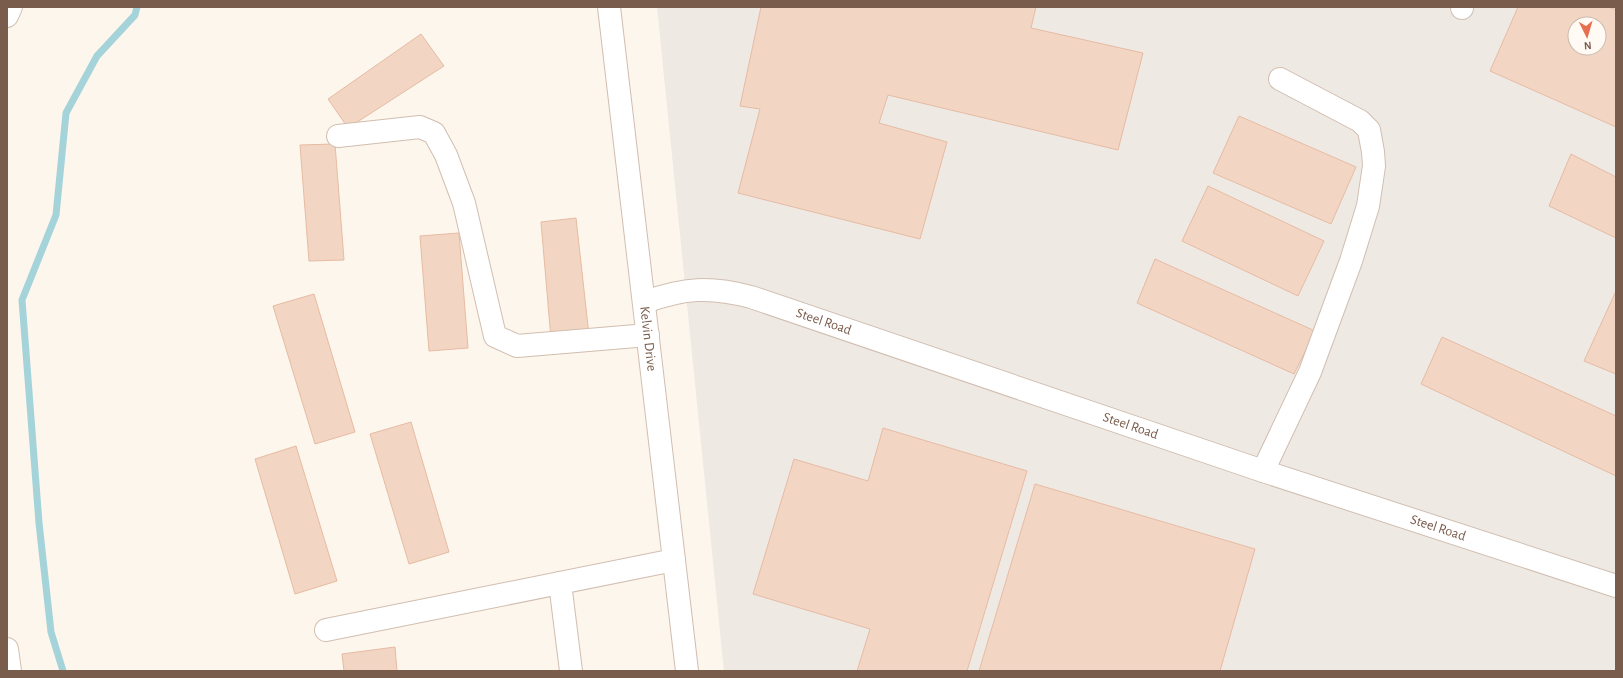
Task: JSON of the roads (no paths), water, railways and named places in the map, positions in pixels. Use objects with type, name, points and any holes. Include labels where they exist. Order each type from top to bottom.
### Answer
[{"type":"street","points":[[7,16],[11,7]]},
{"type":"street","name":"Kelvin Drive","points":[[608,7],[645,302],[687,671]]},
{"type":"street","points":[[1263,471],[1310,372],[1351,261],[1368,206],[1374,166],[1369,130],[1360,121],[1280,79]]},
{"type":"street","points":[[338,136],[420,127],[434,133],[446,155],[464,203],[495,336],[517,346],[648,335]]},
{"type":"street","name":"Steel Road","points":[[645,302],[669,293],[703,288],[726,290],[751,297],[1263,471],[1616,586]]},
{"type":"street","points":[[326,630],[674,560]]},
{"type":"street","points":[[560,583],[571,671]]},
{"type":"street","points":[[7,649],[10,671]]},
{"type":"waterway","points":[[63,671],[51,632],[39,523],[22,300],[56,215],[66,113],[97,56],[135,15],[137,7]]}]
